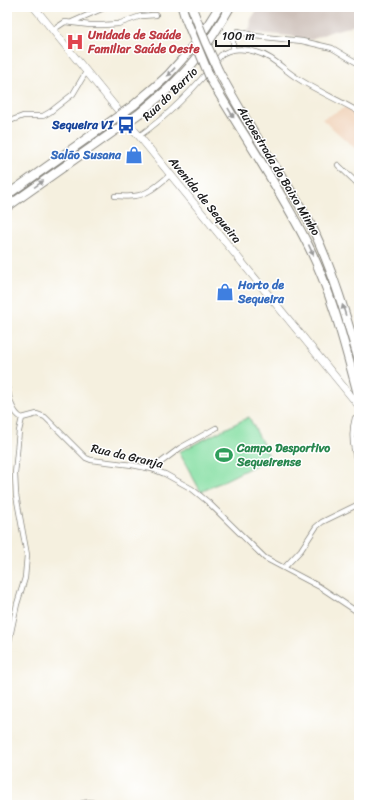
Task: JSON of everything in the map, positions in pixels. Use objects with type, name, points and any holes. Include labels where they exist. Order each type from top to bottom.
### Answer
[{"type":"highway","name":"Autoestrada do Baixo Minho","points":[[182,7],[211,80],[282,196],[309,246],[324,280],[335,312],[359,398]]},
{"type":"highway","name":"Autoestrada do Baixo Minho","points":[[192,7],[218,70],[240,111],[286,182],[312,229],[330,270],[345,310],[359,361]]},
{"type":"highway","points":[[7,195],[134,105],[168,75],[189,51],[209,24],[219,7]]},
{"type":"highway","points":[[7,207],[140,113],[177,80],[214,36],[230,7]]},
{"type":"main road","name":"Avenida de Sequeira","points":[[34,7],[359,406]]},
{"type":"street","points":[[72,22],[97,9],[106,7]]},
{"type":"street","points":[[53,30],[65,22],[90,25],[118,24],[141,16],[156,15]]},
{"type":"street","points":[[359,64],[332,48],[302,41],[255,36],[238,31],[233,41],[233,50],[257,52],[271,59],[296,78],[359,112]]},
{"type":"street","name":"Rua do Barrio","points":[[139,136],[169,113],[197,85],[221,55],[233,50]]},
{"type":"street","points":[[7,122],[23,116],[43,116],[50,112],[73,94],[86,72]]},
{"type":"street","points":[[338,165],[359,185]]},
{"type":"street","points":[[115,196],[139,196],[154,188],[170,175]]},
{"type":"street","points":[[7,387],[13,407],[17,414],[22,418],[18,431],[15,474],[16,495],[26,555],[25,578],[17,604],[7,651]]},
{"type":"street","name":"Rua da Granja","points":[[22,418],[37,414],[44,416],[86,458],[152,469],[165,474],[192,489],[208,502],[265,558],[320,587],[359,613]]},
{"type":"street","points":[[355,418],[352,441],[359,467]]},
{"type":"street","points":[[152,469],[180,448],[216,428]]},
{"type":"street","points":[[284,568],[301,550],[316,527],[322,522],[359,504]]},
{"type":"street","points":[[76,805],[89,802],[98,805]]},
{"type":"shaded area","points":[[259,7],[359,7],[359,24],[330,32],[311,40],[290,36],[247,32],[250,28],[251,19]]},
{"type":"shaded area","points":[[348,106],[359,114],[359,152],[322,119]]},
{"type":"green space","name":"Campo Desportivo Sequeirense","points":[[249,417],[270,458],[201,492],[179,452]]},
{"type":"place","name":"Unidade de Saúde Familiar Saúde Oeste","points":[[75,42]]},
{"type":"place","name":"Sequeira VI","points":[[126,125]]},
{"type":"place","name":"Salão Susana","points":[[134,155]]},
{"type":"place","name":"Horto de Sequeira","points":[[225,292]]},
{"type":"place","name":"Campo Desportivo Sequeirense","points":[[224,455]]}]
